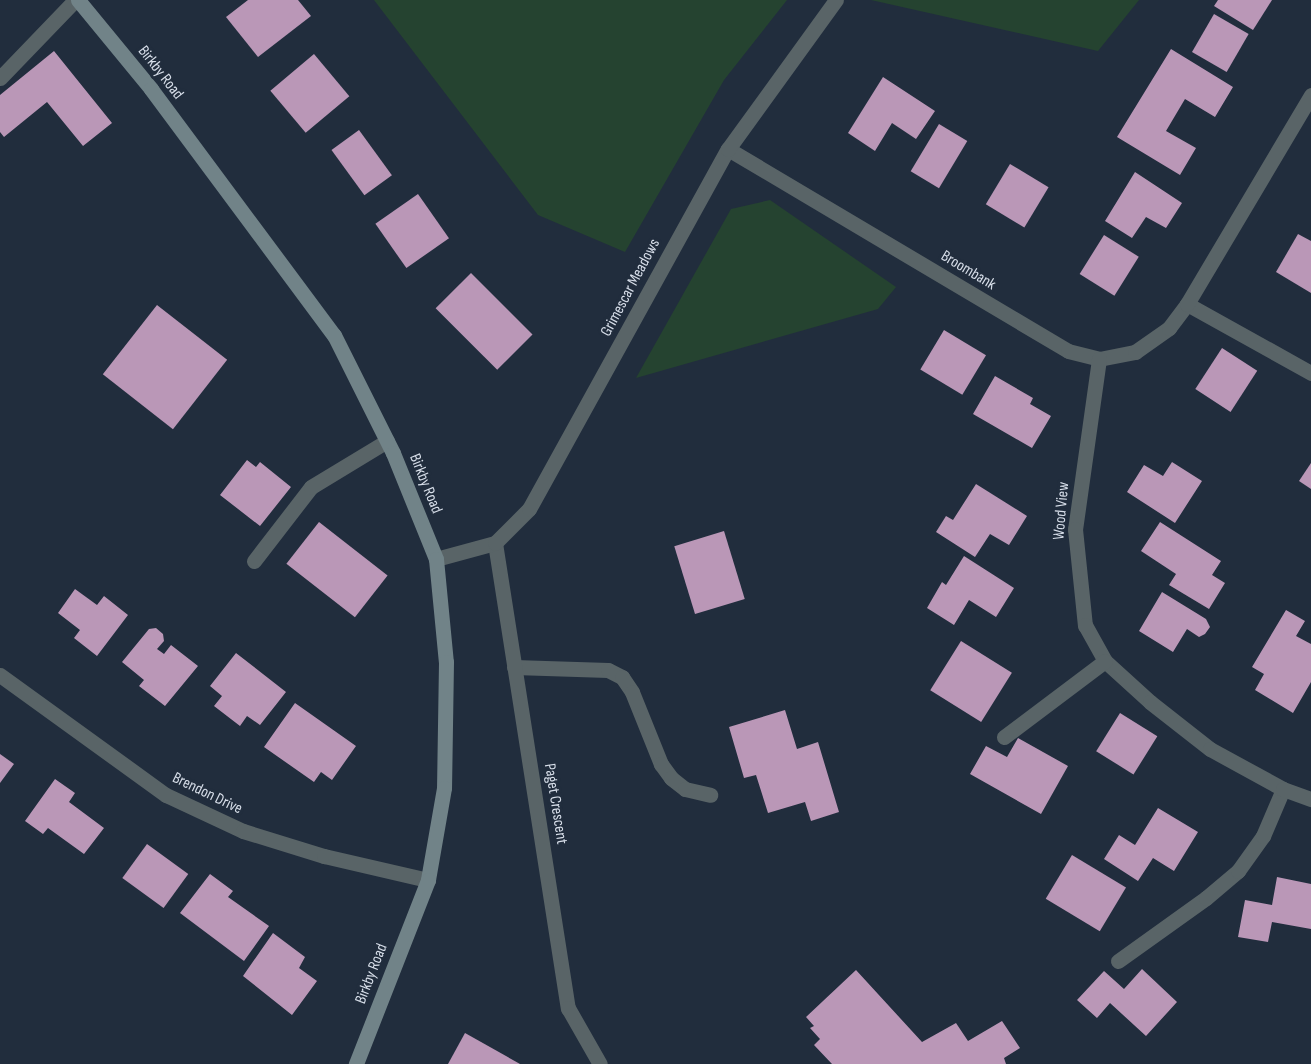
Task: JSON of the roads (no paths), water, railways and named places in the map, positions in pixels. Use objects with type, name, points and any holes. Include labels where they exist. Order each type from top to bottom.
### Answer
[{"type":"street","points":[[0,78],[77,0]]},
{"type":"street","name":"Birkby Road","points":[[77,0],[151,89],[334,335],[387,441],[436,559],[446,662],[444,777],[428,880],[356,1064]]},
{"type":"street","name":"Grimescar Meadows","points":[[495,543],[529,508],[552,473],[728,149],[836,0]]},
{"type":"street","name":"Broombank","points":[[728,149],[1068,351],[1099,360],[1135,352],[1169,328],[1187,304],[1311,95]]},
{"type":"street","points":[[1187,304],[1311,373]]},
{"type":"street","name":"Wood View","points":[[1099,360],[1075,529],[1084,625],[1105,661],[1150,702],[1210,748],[1283,789],[1311,799]]},
{"type":"street","points":[[254,561],[311,487],[387,441]]},
{"type":"street","points":[[436,559],[495,543]]},
{"type":"street","name":"Paget Crescent","points":[[495,543],[568,1008],[600,1064]]},
{"type":"street","points":[[1004,737],[1105,661]]},
{"type":"street","points":[[514,667],[608,670],[622,677],[632,692],[661,764],[671,778],[685,789],[710,795]]},
{"type":"street","name":"Brendon Drive","points":[[0,675],[166,795],[243,831],[324,856],[428,880]]},
{"type":"street","points":[[1118,961],[1206,898],[1238,871],[1263,836],[1283,789]]}]
